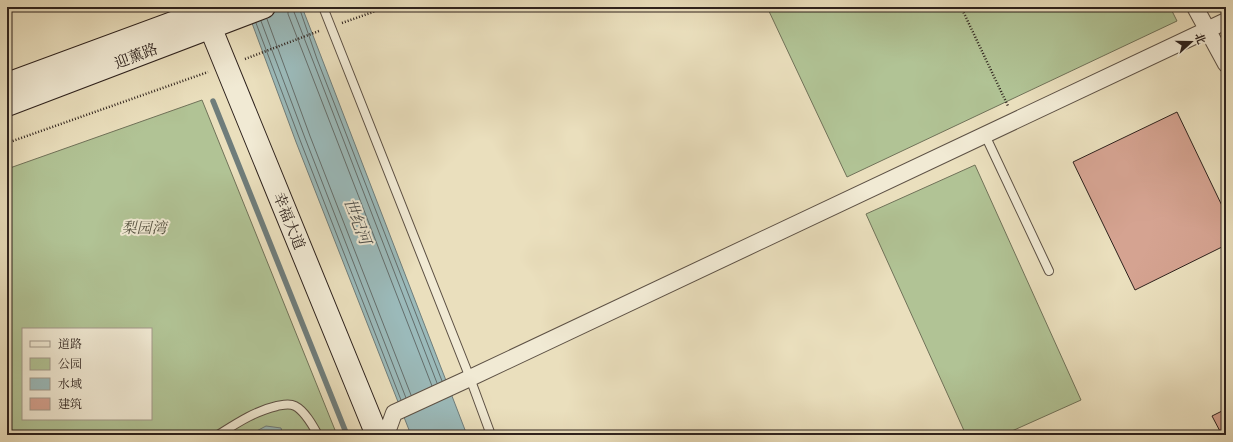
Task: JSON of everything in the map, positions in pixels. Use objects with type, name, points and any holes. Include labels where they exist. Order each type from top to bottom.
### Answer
[{"type":"street","name":"迎薰路","points":[[7,84],[208,13],[235,18],[264,7]]},
{"type":"street","points":[[1195,7],[1226,64]]},
{"type":"street","name":"迎薰路","points":[[7,105],[208,13]]},
{"type":"street","name":"幸福大道","points":[[208,13],[226,66],[377,435]]},
{"type":"street","points":[[386,435],[394,413],[1226,22]]},
{"type":"lane","points":[[323,7],[327,28],[465,380],[491,435]]},
{"type":"lane","points":[[985,135],[1049,271]]},
{"type":"lane","points":[[218,435],[251,415],[268,408],[289,404],[297,406],[305,415],[318,435]]},
{"type":"path","points":[[7,143],[226,66],[387,7]]},
{"type":"path","points":[[961,7],[1015,121]]},
{"type":"green space","points":[[767,7],[1170,7],[1177,21],[847,177]]},
{"type":"green space","name":"梨园湾","points":[[202,100],[337,435],[7,435],[7,169]]},
{"type":"green space","points":[[975,165],[1081,400],[1003,435],[966,435],[866,214]]},
{"type":"water","name":"世纪河","points":[[246,7],[302,7],[467,435],[411,435],[296,142]]},
{"type":"water","points":[[266,426],[281,428],[283,435],[249,435]]},
{"type":"building","points":[[1177,112],[1226,214],[1226,245],[1135,290],[1073,162]]},
{"type":"building","points":[[1226,409],[1226,435],[1222,435],[1212,416]]},
{"type":"waterway","points":[[213,101],[347,435]]}]
